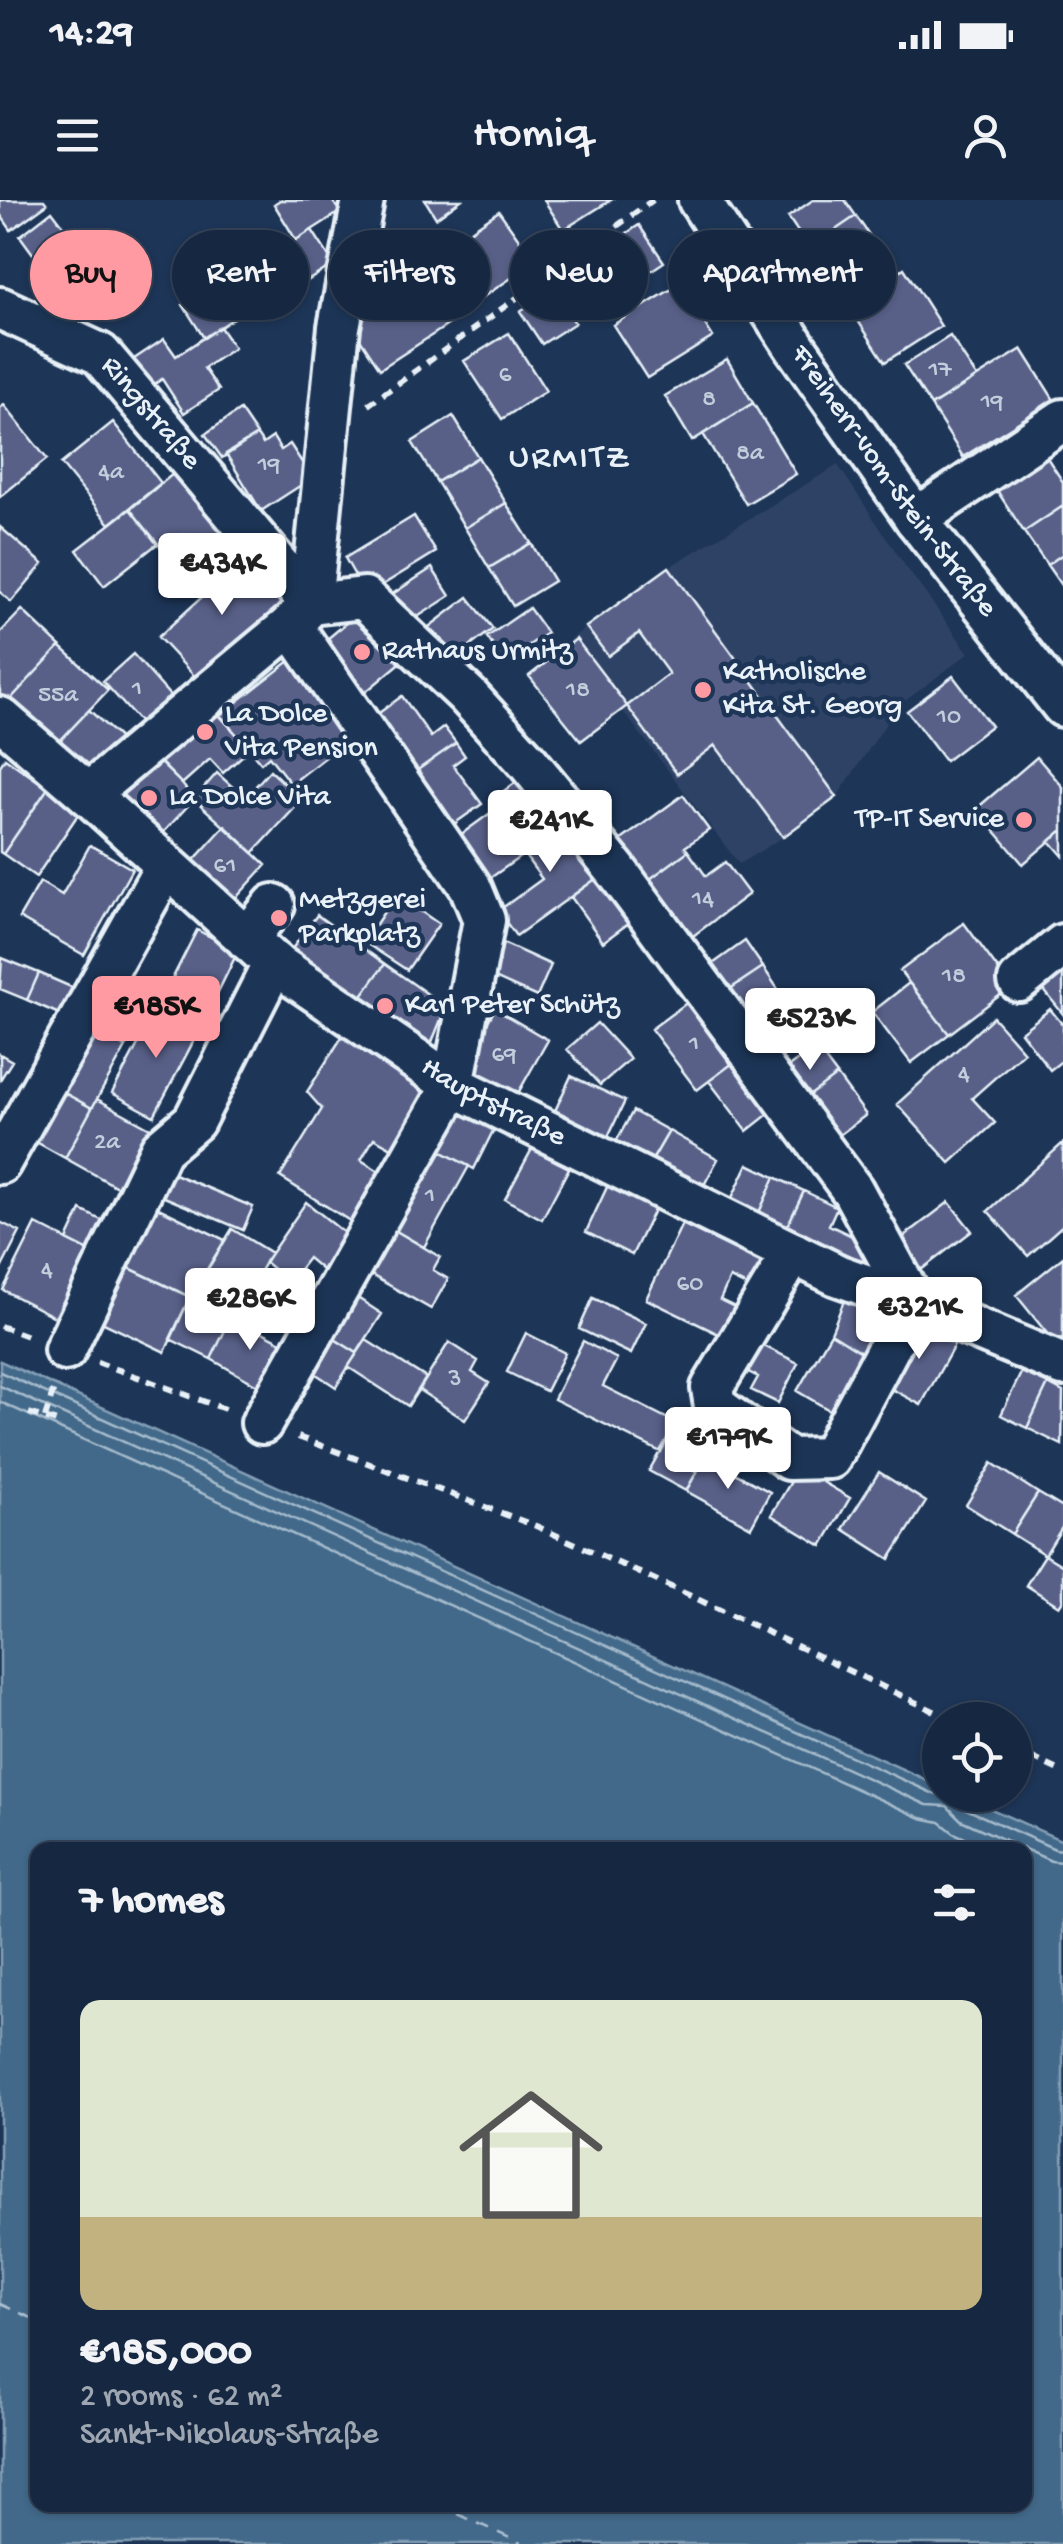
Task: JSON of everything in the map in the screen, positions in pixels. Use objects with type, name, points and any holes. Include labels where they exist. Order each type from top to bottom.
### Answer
[{"type":"street","points":[[301,614],[338,327],[363,200]]},
{"type":"street","name":"Freiherr-vom-Stein-Straße","points":[[699,200],[796,348],[916,519],[1063,706]]},
{"type":"street","name":"Ringstraße","points":[[0,308],[100,354],[301,614],[470,886],[484,920],[453,1084],[262,1423]]},
{"type":"street","points":[[916,519],[1063,420]]},
{"type":"street","points":[[88,794],[301,614],[364,598],[467,695],[526,760],[616,870],[854,1191],[914,1302],[830,1458],[789,1459],[715,1406],[712,1388],[793,1253]]},
{"type":"street","name":"Hauptstraße","points":[[0,718],[261,951],[453,1084],[837,1275],[914,1302],[1063,1365]]},
{"type":"street","points":[[0,1163],[166,866]]},
{"type":"street","points":[[65,1350],[162,1149],[194,1121],[261,951],[274,905]]},
{"type":"street","points":[[1019,981],[1063,945]]},
{"type":"path","points":[[326,436],[653,200]]},
{"type":"path","points":[[0,1326],[536,1526],[922,1705]]},
{"type":"path","points":[[29,1413],[63,1424]]},
{"type":"path","points":[[1032,1758],[1063,1772]]},
{"type":"shaded area","points":[[838,465],[969,653],[897,707],[837,797],[739,864],[569,640],[669,567]]},
{"type":"water","points":[[0,1361],[922,1778],[922,1812],[998,1812],[1063,1841],[1063,2544],[0,2544]]},
{"type":"building","points":[[0,200],[44,200],[47,204],[11,230],[0,214]]},
{"type":"building","points":[[280,200],[332,200],[340,212],[309,232],[290,230],[274,204]]},
{"type":"building","points":[[425,200],[461,200],[436,218]]},
{"type":"building","points":[[544,200],[611,200],[563,230]]},
{"type":"building","points":[[813,200],[845,200],[856,216],[835,230],[797,230],[788,217]]},
{"type":"building","points":[[52,211],[67,230],[30,230],[30,250],[20,236]]},
{"type":"building","points":[[499,211],[512,230],[510,279],[490,292],[490,230],[471,230]]},
{"type":"building","points":[[856,216],[866,230],[835,230]]},
{"type":"building","points":[[312,230],[329,256],[329,267],[309,280]]},
{"type":"building","points":[[648,238],[664,262],[648,273]]},
{"type":"building","points":[[904,268],[941,326],[885,362],[857,320],[896,320],[896,273]]},
{"type":"building","points":[[668,291],[668,320],[702,320],[713,337],[647,378],[613,325],[621,320],[648,320],[648,304]]},
{"type":"building","points":[[193,320],[231,320],[204,338]]},
{"type":"building","points":[[352,320],[454,321],[380,369],[349,322]]},
{"type":"building","points":[[526,320],[573,320],[575,323],[542,344]]},
{"type":"building","points":[[220,327],[234,348],[204,368],[219,390],[184,413],[162,379],[149,388],[131,361],[164,339],[176,356]]},
{"type":"building","points":[[509,333],[546,391],[502,419],[464,361]]},
{"type":"building","points":[[950,336],[977,377],[931,406],[904,365]]},
{"type":"building","points":[[1022,349],[1054,400],[963,457],[931,406]]},
{"type":"building","points":[[727,359],[753,403],[692,441],[665,396]]},
{"type":"building","points":[[753,403],[796,474],[746,504],[703,434]]},
{"type":"building","points":[[4,405],[47,459],[0,497],[0,408]]},
{"type":"building","points":[[240,410],[257,435],[222,458],[205,434]]},
{"type":"building","points":[[453,416],[478,457],[437,482],[412,442]]},
{"type":"building","points":[[113,422],[161,483],[110,524],[61,464]]},
{"type":"building","points":[[257,435],[263,444],[273,437],[281,450],[290,444],[312,478],[261,511],[226,454]]},
{"type":"building","points":[[1046,456],[1063,482],[1063,506],[1024,532],[996,489]]},
{"type":"building","points":[[478,457],[506,503],[465,528],[437,482]]},
{"type":"building","points":[[179,469],[225,530],[198,551],[184,535],[164,551],[130,509]]},
{"type":"building","points":[[506,503],[531,543],[489,568],[465,528]]},
{"type":"building","points":[[1063,506],[1063,554],[1047,565],[1024,532]]},
{"type":"building","points":[[130,509],[157,544],[104,586],[77,550]]},
{"type":"building","points":[[414,516],[436,552],[366,595],[345,558]]},
{"type":"building","points":[[0,527],[43,564],[11,602],[0,592]]},
{"type":"building","points":[[531,543],[554,581],[513,606],[489,568]]},
{"type":"building","points":[[1063,554],[1063,588],[1047,565]]},
{"type":"building","points":[[246,557],[285,600],[197,679],[158,637]]},
{"type":"building","name":"Katholische Kita St. Georg","points":[[669,567],[837,797],[783,837],[715,745],[677,774],[627,706],[669,674],[639,633],[608,656],[586,627]]},
{"type":"building","points":[[432,568],[450,596],[405,625],[388,597]]},
{"type":"building","points":[[468,597],[493,629],[445,665],[421,633]]},
{"type":"building","points":[[529,608],[547,633],[504,662],[487,637]]},
{"type":"building","name":"Rathaus Urmitz","points":[[363,609],[405,659],[362,695],[320,645]]},
{"type":"building","points":[[22,610],[60,646],[6,704],[0,698],[0,633]]},
{"type":"building","points":[[576,639],[627,706],[581,741],[529,676]]},
{"type":"building","points":[[60,646],[108,690],[55,746],[8,702]]},
{"type":"building","points":[[133,654],[172,698],[142,725],[103,681]]},
{"type":"building","points":[[291,660],[350,738],[291,784],[269,756],[261,763],[220,715]]},
{"type":"building","points":[[953,676],[991,726],[945,761],[907,711]]},
{"type":"building","points":[[402,696],[431,737],[444,727],[456,743],[409,776],[368,721]]},
{"type":"building","name":"La Dolce Vita Pension","points":[[207,702],[250,749],[223,773],[210,759],[182,784],[151,754]]},
{"type":"building","points":[[89,710],[123,741],[88,778],[55,746]]},
{"type":"building","points":[[456,743],[465,756],[453,765],[482,804],[447,829],[409,776]]},
{"type":"building","name":"La Dolce Vita","points":[[148,750],[194,799],[153,844],[103,796]]},
{"type":"building","name":"TP-IT Service","points":[[1037,757],[1063,787],[1063,830],[1023,864],[976,809]]},
{"type":"building","points":[[5,758],[48,788],[3,854],[0,766]]},
{"type":"building","points":[[270,770],[302,800],[253,853],[194,799],[217,773],[245,798]]},
{"type":"building","points":[[529,773],[558,815],[528,837],[498,795]]},
{"type":"building","points":[[48,788],[81,810],[36,877],[3,854]]},
{"type":"building","points":[[683,795],[709,830],[650,879],[646,874],[634,883],[609,849]]},
{"type":"building","points":[[489,814],[520,857],[486,881],[456,838]]},
{"type":"building","points":[[558,815],[601,875],[516,936],[498,911],[542,879],[517,845]]},
{"type":"building","points":[[225,826],[266,865],[226,909],[185,870]]},
{"type":"building","points":[[1063,830],[1063,856],[1050,841]]},
{"type":"building","points":[[90,845],[132,869],[84,955],[19,918],[40,882],[62,895]]},
{"type":"building","points":[[688,851],[706,876],[725,862],[749,894],[681,945],[659,915],[671,907],[650,879]]},
{"type":"building","points":[[601,875],[633,920],[603,942],[571,897]]},
{"type":"building","points":[[396,894],[439,924],[407,970],[364,942]]},
{"type":"building","points":[[317,915],[385,964],[357,1002],[289,953]]},
{"type":"building","points":[[964,923],[1011,987],[949,1034],[900,971]]},
{"type":"building","points":[[197,930],[238,951],[200,1029],[158,1007]]},
{"type":"building","points":[[494,939],[551,965],[537,997],[479,971]]},
{"type":"building","points":[[745,941],[763,967],[724,993],[707,968]]},
{"type":"building","points":[[2,958],[39,973],[27,1000],[0,989]]},
{"type":"building","points":[[1063,958],[1063,1014],[1035,979]]},
{"type":"building","points":[[385,964],[446,1007],[428,1052],[357,1002]]},
{"type":"building","points":[[763,967],[786,1001],[748,1027],[724,993]]},
{"type":"building","points":[[39,973],[78,990],[66,1017],[27,1000]]},
{"type":"building","points":[[110,976],[152,1000],[126,1047],[84,1023]]},
{"type":"building","points":[[909,983],[949,1034],[911,1063],[872,1012]]},
{"type":"building","points":[[692,999],[737,1060],[697,1090],[651,1029]]},
{"type":"building","points":[[158,1007],[200,1029],[154,1116],[112,1093]]},
{"type":"building","points":[[495,1009],[548,1040],[513,1102],[460,1072]]},
{"type":"building","points":[[1050,1009],[1063,1025],[1063,1060],[1050,1070],[1021,1032]]},
{"type":"building","points":[[993,1017],[1024,1052],[972,1098],[995,1123],[950,1163],[897,1104]]},
{"type":"building","points":[[84,1023],[126,1047],[92,1108],[50,1085]]},
{"type":"building","points":[[597,1023],[630,1059],[600,1085],[567,1049]]},
{"type":"building","points":[[347,1029],[417,1074],[426,1091],[426,1104],[397,1151],[374,1138],[361,1160],[392,1179],[361,1228],[280,1177],[322,1109],[307,1092]]},
{"type":"building","points":[[816,1047],[837,1075],[805,1099],[783,1071]]},
{"type":"building","points":[[0,1054],[12,1061],[0,1080]]},
{"type":"building","points":[[737,1060],[775,1109],[747,1131],[709,1081]]},
{"type":"building","points":[[837,1075],[866,1115],[834,1139],[805,1099]]},
{"type":"building","points":[[571,1076],[625,1101],[602,1149],[549,1124]]},
{"type":"building","points":[[50,1085],[92,1108],[65,1158],[22,1134]]},
{"type":"building","points":[[97,1099],[150,1128],[117,1187],[65,1158]]},
{"type":"building","points":[[457,1106],[495,1127],[474,1169],[435,1148]]},
{"type":"building","points":[[633,1111],[669,1131],[647,1169],[612,1149]]},
{"type":"building","points":[[669,1131],[718,1159],[698,1196],[647,1169]]},
{"type":"building","points":[[1063,1143],[1063,1225],[1028,1256],[988,1211]]},
{"type":"building","points":[[435,1148],[469,1166],[424,1247],[391,1228]]},
{"type":"building","points":[[532,1149],[569,1168],[542,1219],[505,1199]]},
{"type":"building","points":[[748,1164],[775,1177],[757,1217],[729,1204]]},
{"type":"building","points":[[167,1171],[253,1207],[243,1230],[157,1194]]},
{"type":"building","points":[[775,1177],[804,1191],[785,1231],[757,1217]]},
{"type":"building","points":[[608,1185],[655,1208],[632,1255],[586,1232]]},
{"type":"building","points":[[804,1191],[837,1207],[829,1225],[875,1247],[865,1268],[785,1231]]},
{"type":"building","points":[[306,1202],[354,1241],[327,1274],[308,1258],[289,1282],[265,1262]]},
{"type":"building","points":[[949,1202],[972,1231],[921,1270],[898,1241]]},
{"type":"building","points":[[150,1204],[225,1240],[190,1297],[121,1264]]},
{"type":"building","points":[[81,1210],[105,1222],[91,1252],[67,1240]]},
{"type":"building","points":[[0,1222],[20,1232],[0,1271]]},
{"type":"building","points":[[36,1224],[91,1252],[57,1318],[3,1290]]},
{"type":"building","points":[[682,1224],[771,1266],[759,1292],[730,1278],[720,1300],[747,1313],[733,1341],[646,1299]]},
{"type":"building","points":[[391,1228],[440,1257],[433,1270],[448,1279],[431,1309],[366,1272]]},
{"type":"building","points":[[232,1229],[271,1253],[242,1300],[203,1277]]},
{"type":"building","points":[[1063,1257],[1063,1343],[1058,1347],[1016,1295]]},
{"type":"building","points":[[121,1264],[190,1297],[165,1352],[95,1319]]},
{"type":"building","points":[[849,1288],[899,1308],[874,1360],[831,1333]]},
{"type":"building","points":[[350,1293],[382,1314],[357,1353],[325,1333]]},
{"type":"building","points":[[190,1297],[232,1316],[211,1359],[170,1339]]},
{"type":"building","points":[[593,1298],[646,1323],[631,1354],[579,1329]]},
{"type":"building","points":[[232,1316],[291,1347],[266,1390],[211,1359]]},
{"type":"building","points":[[917,1318],[957,1340],[921,1405],[881,1383]]},
{"type":"building","points":[[325,1333],[357,1353],[336,1387],[304,1366]]},
{"type":"building","points":[[526,1333],[565,1353],[546,1391],[507,1372]]},
{"type":"building","points":[[831,1333],[874,1360],[841,1417],[797,1391]]},
{"type":"building","points":[[746,1337],[798,1363],[778,1403],[751,1390],[758,1377],[733,1364]]},
{"type":"building","points":[[366,1340],[426,1378],[408,1406],[348,1367]]},
{"type":"building","points":[[583,1341],[617,1359],[603,1386],[676,1423],[661,1452],[554,1399]]},
{"type":"building","points":[[449,1342],[478,1361],[472,1372],[489,1383],[465,1420],[419,1390]]},
{"type":"building","points":[[1022,1371],[1048,1384],[1027,1428],[1001,1415]]},
{"type":"building","points":[[1048,1384],[1063,1392],[1062,1445],[1027,1428]]},
{"type":"building","points":[[704,1408],[732,1425],[712,1460],[705,1457],[697,1472],[674,1459]]},
{"type":"building","points":[[676,1423],[690,1431],[674,1459],[697,1472],[686,1491],[649,1471]]},
{"type":"building","points":[[732,1425],[755,1438],[735,1473],[712,1460]]},
{"type":"building","points":[[705,1457],[770,1492],[751,1527],[686,1491]]},
{"type":"building","points":[[992,1463],[1038,1493],[1012,1534],[966,1505]]},
{"type":"building","points":[[799,1468],[850,1498],[822,1546],[771,1515]]},
{"type":"building","points":[[879,1472],[926,1502],[890,1559],[843,1529]]},
{"type":"building","points":[[1038,1493],[1063,1508],[1063,1526],[1045,1555],[1012,1534]]},
{"type":"building","points":[[1045,1555],[1063,1566],[1063,1600],[1059,1606],[1026,1585]]},
{"type":"ferry route","points":[[0,2304],[30,2317]]},
{"type":"ferry route","points":[[453,2512],[523,2544]]},
{"type":"place","name":"Rathaus Urmitz","points":[[362,652]]},
{"type":"place","name":"Katholische Kita St. Georg","points":[[703,690]]},
{"type":"place","name":"La Dolce Vita Pension","points":[[205,732]]},
{"type":"place","name":"La Dolce Vita","points":[[149,798]]},
{"type":"place","name":"TP-IT Service","points":[[1024,820]]},
{"type":"place","name":"Metzgerei Parkplatz","points":[[279,918]]},
{"type":"place","name":"Karl Peter Schütz","points":[[385,1006]]},
{"type":"district","name":"URMITZ","points":[[570,459]]}]
